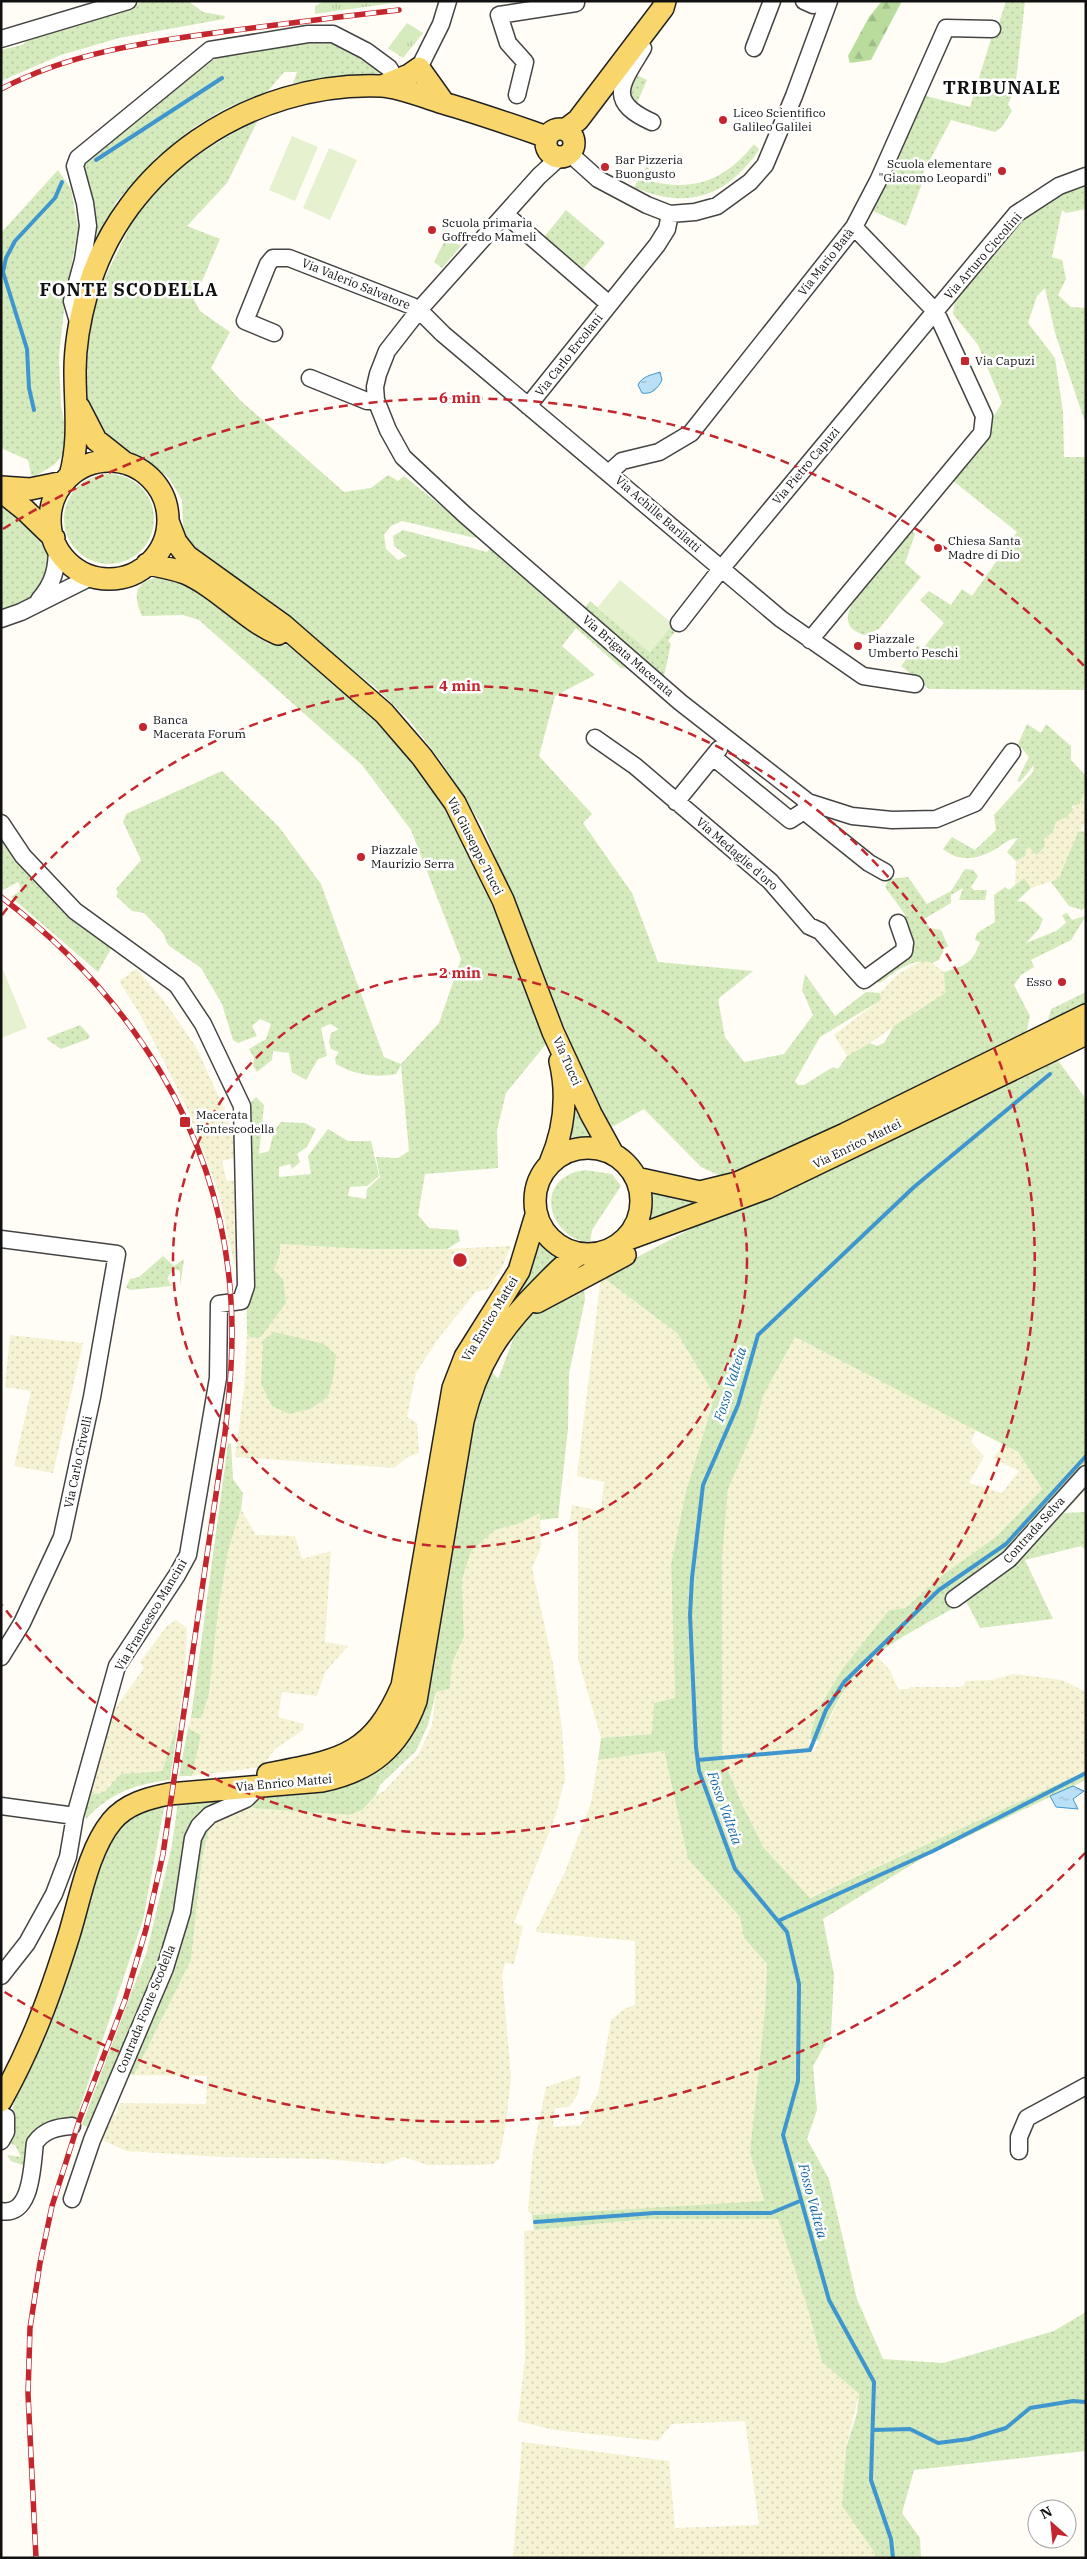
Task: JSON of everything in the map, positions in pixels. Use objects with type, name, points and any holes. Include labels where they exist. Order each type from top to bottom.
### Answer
[{"type":"main road","points":[[390,84],[444,104],[484,114],[563,141],[663,8],[666,1]]},
{"type":"main road","points":[[55,542],[50,519],[52,509],[67,479],[77,440],[78,402],[75,364],[79,325],[88,291],[104,246],[136,198],[177,155],[201,137],[228,121],[252,110],[297,95],[340,88],[390,84],[419,68],[444,104]]},
{"type":"main road","points":[[1,491],[26,510],[55,542],[72,565],[93,576],[121,577],[147,564],[162,545],[168,521],[163,496],[157,485],[148,475],[125,463],[96,440],[86,423],[78,402]]},
{"type":"main road","points":[[1,487],[30,489],[67,479],[96,462],[125,463]]},
{"type":"main road","name":"Via Giuseppe Tucci","points":[[168,521],[176,542],[187,556],[255,603],[384,713],[422,757],[455,803],[503,900],[554,1032]]},
{"type":"main road","name":"Via Giuseppe Tucci","points":[[147,564],[185,574],[208,586],[261,626],[308,648]]},
{"type":"main road","name":"Via Enrico Mattei","points":[[625,1166],[700,1192],[737,1183],[845,1134],[1086,1015]]},
{"type":"main road","name":"Via Tucci","points":[[550,1163],[561,1134],[564,1102],[563,1071],[554,1032]]},
{"type":"main road","name":"Via Tucci","points":[[554,1032],[591,1114],[625,1166]]},
{"type":"main road","name":"Via Enrico Mattei","points":[[1,2101],[21,2065],[44,2013],[95,1850],[112,1820],[128,1808],[146,1799],[254,1786],[322,1781],[344,1776],[377,1759],[404,1730],[416,1701],[463,1421],[472,1386],[498,1336],[568,1261],[601,1253],[767,1188],[1086,1034]]},
{"type":"main road","points":[[516,1315],[585,1275],[601,1253],[632,1231],[640,1213],[641,1196],[625,1166],[599,1149],[582,1148],[564,1154],[550,1163],[538,1183],[534,1204],[540,1226],[553,1242],[570,1252],[601,1253],[767,1188]]},
{"type":"main road","name":"Via Enrico Mattei","points":[[1,2085],[36,2014],[72,1909],[92,1836],[106,1814],[132,1797],[146,1793],[268,1774],[333,1760],[362,1746],[389,1715],[402,1686],[453,1388],[465,1357],[519,1271],[536,1215]]},
{"type":"street","points":[[1,39],[128,1]]},
{"type":"street","points":[[419,68],[441,24],[448,1]]},
{"type":"street","points":[[754,48],[772,1]]},
{"type":"street","points":[[517,95],[525,62],[508,43],[499,15],[578,2]]},
{"type":"street","points":[[563,141],[598,179],[647,205],[670,214],[695,212],[717,206],[750,182],[765,165],[794,96],[815,3]]},
{"type":"street","name":"Via Mario Batà","points":[[610,472],[622,461],[659,452],[691,433],[854,227],[898,139],[946,28],[992,29]]},
{"type":"street","points":[[79,325],[72,301],[83,260],[88,226],[85,203],[75,166],[78,158],[210,50],[308,34],[333,34],[366,51],[389,68],[390,84]]},
{"type":"street","points":[[638,41],[644,46],[622,83],[622,97],[626,107],[652,122]]},
{"type":"street","name":"Via Brigata Macerata","points":[[563,141],[539,176],[419,310],[388,351],[378,374],[375,387],[376,400],[394,442],[409,464],[642,669],[806,807],[852,816],[892,820],[936,819],[975,802],[1012,752]]},
{"type":"street","name":"Via Arturo Ciccolini","points":[[936,312],[1016,214],[1052,189],[1086,176]]},
{"type":"street","name":"Via Carlo Ercolani","points":[[505,214],[609,304]]},
{"type":"street","name":"Via Carlo Ercolani","points":[[528,406],[657,245],[667,229],[670,214]]},
{"type":"street","points":[[810,640],[982,434],[984,416],[936,312],[854,227]]},
{"type":"street","name":"Via Valerio Salvatore","points":[[274,333],[245,321],[268,264],[273,258],[290,258],[419,310]]},
{"type":"street","name":"Via Achille Barilatti","points":[[419,310],[443,334],[610,472],[720,569],[781,619],[863,676],[915,684]]},
{"type":"street","name":"Via Pietro Capuzi","points":[[679,623],[720,569],[936,312]]},
{"type":"street","points":[[310,378],[366,401],[376,400]]},
{"type":"street","points":[[34,606],[50,587],[54,578],[57,565],[55,542]]},
{"type":"street","points":[[1,619],[34,606],[67,587],[93,576]]},
{"type":"street","name":"Via Medaglie d'oro","points":[[595,738],[636,766],[770,881],[809,926],[820,931],[864,980],[904,951],[905,943],[898,923]]},
{"type":"street","points":[[676,802],[726,739]]},
{"type":"street","points":[[713,757],[790,820],[806,807],[870,863],[885,872]]},
{"type":"street","name":"Via Francesco Mancini","points":[[1,823],[23,856],[74,911],[177,985],[202,1024],[242,1106],[243,1231],[246,1266],[244,1295],[241,1301],[218,1304],[218,1378],[188,1554],[177,1575],[117,1666],[75,1816],[68,1857],[54,1894],[27,1943],[1,1976]]},
{"type":"street","name":"Via Carlo Crivelli","points":[[1,1239],[117,1254],[92,1397],[62,1537],[22,1622],[1,1657]]},
{"type":"street","name":"Contrada Selva","points":[[954,1598],[1009,1560],[1086,1474]]},
{"type":"street","name":"Contrada Fonte Scodella","points":[[72,2199],[92,2140],[165,1968],[182,1912],[193,1838],[199,1826],[210,1815],[246,1799],[252,1793],[254,1786]]},
{"type":"street","points":[[1,1806],[75,1816]]},
{"type":"street","points":[[1019,2151],[1019,2137],[1027,2118],[1086,2086]]},
{"type":"street","points":[[1,2114],[6,2117],[6,2132],[1,2141]]},
{"type":"street","points":[[1,2211],[14,2210],[27,2198],[35,2143],[39,2137],[53,2129],[77,2127],[92,2140]]},
{"type":"shaded area","points":[[1086,773],[1086,819],[1059,879],[1031,888],[1024,878],[1015,885],[1016,861],[1025,856],[1026,846],[1037,854],[1044,839],[1053,832],[1056,822],[1067,817],[1085,789]]},
{"type":"shaded area","points":[[923,960],[932,963],[944,972],[945,993],[870,1043],[847,1056],[834,1035],[880,1000],[880,993],[898,974]]},
{"type":"shaded area","points":[[136,969],[165,1002],[196,1047],[226,1113],[240,1157],[222,1161],[227,1181],[239,1180],[243,1287],[237,1289],[236,1271],[218,1190],[186,1106],[141,1016],[119,981]]},
{"type":"shaded area","points":[[280,1244],[447,1249],[511,1246],[502,1267],[488,1289],[476,1292],[438,1339],[416,1373],[407,1417],[417,1423],[419,1453],[408,1457],[394,1468],[235,1457],[244,1389],[247,1334],[251,1338],[261,1337],[275,1318],[274,1270],[280,1254]]},
{"type":"shaded area","points":[[601,1276],[677,1333],[715,1396],[686,1491],[671,1564],[675,1698],[652,1734],[601,1738],[578,1659],[578,1520],[570,1522],[572,1505],[601,1511],[604,1482],[577,1476]]},
{"type":"shaded area","points":[[10,1335],[83,1343],[53,1473],[14,1466],[31,1391],[5,1387]]},
{"type":"shaded area","points":[[795,1337],[976,1430],[971,1442],[984,1456],[969,1483],[1002,1493],[1019,1471],[993,1458],[1004,1445],[1018,1452],[1042,1489],[997,1536],[944,1574],[906,1609],[889,1610],[843,1668],[817,1711],[809,1737],[809,1747],[813,1753],[847,1685],[875,1655],[890,1670],[898,1689],[908,1689],[910,1687],[959,1687],[964,1686],[965,1681],[992,1680],[1013,1674],[1062,1680],[1086,1692],[1086,1771],[809,1898],[764,1848],[743,1806],[722,1756],[722,1560],[728,1489],[755,1427],[763,1396]]},
{"type":"shaded area","points":[[241,1509],[256,1535],[295,1536],[302,1559],[331,1551],[325,1642],[348,1646],[325,1672],[317,1696],[282,1692],[278,1717],[304,1724],[303,1730],[275,1749],[262,1767],[192,1776],[201,1735],[188,1728],[191,1718],[201,1717],[209,1694],[218,1612],[228,1551]]},
{"type":"shaded area","points":[[540,1513],[541,1547],[532,1568],[553,1664],[562,1728],[565,1779],[556,1814],[514,1923],[523,1926],[514,1964],[505,1963],[502,1974],[511,2077],[506,2123],[499,2159],[493,2164],[483,2165],[428,2165],[404,2157],[384,2164],[322,2159],[222,2157],[126,2151],[100,2139],[109,2115],[116,2115],[120,2103],[206,2104],[207,2076],[134,2075],[191,1960],[202,1858],[211,1821],[242,1807],[349,1815],[362,1810],[376,1795],[384,1791],[419,1753],[432,1725],[436,1692],[450,1689],[452,1663],[464,1637],[462,1580],[471,1551],[495,1530],[518,1524]]},
{"type":"shaded area","points":[[176,1620],[187,1628],[185,1670],[178,1722],[162,1771],[140,1772],[110,1784],[103,1793],[90,1794],[108,1711],[114,1710],[144,1668],[140,1662],[167,1626]]},
{"type":"shaded area","points":[[664,1751],[688,1859],[740,1917],[744,1938],[767,1964],[765,2010],[750,2152],[764,2202],[532,2215],[528,2211],[533,2151],[546,2087],[581,2075],[578,2094],[569,2107],[555,2108],[553,2127],[581,2125],[598,2093],[611,2020],[624,2009],[635,2005],[635,1941],[535,1932],[565,1872],[591,1803],[598,1760]]},
{"type":"shaded area","points":[[648,2219],[778,2219],[808,2309],[822,2362],[859,2394],[846,2448],[842,2506],[874,2552],[875,2558],[513,2558],[522,2442],[669,2461],[675,2528],[759,2525],[745,2421],[672,2424],[658,2441],[554,2430],[518,2421],[525,2357],[524,2231]]},
{"type":"green space","points":[[146,1],[188,1],[203,12],[225,16],[224,19],[119,38],[61,55],[1,81],[1,50],[22,45],[35,34]]},
{"type":"green space","points":[[324,1],[407,1],[315,14],[315,6]]},
{"type":"green space","points":[[882,1],[902,1],[871,60],[850,63],[848,56],[869,17]]},
{"type":"green space","points":[[1006,1],[1025,1],[1015,89],[1008,104],[1012,111],[1002,127],[995,132],[951,120],[920,179],[923,181],[906,226],[871,210],[926,96],[970,107],[995,26],[999,23]]},
{"type":"green space","points":[[407,23],[423,33],[403,58],[388,48]]},
{"type":"green space","points":[[309,40],[339,44],[383,72],[362,77],[354,75],[293,83],[297,72],[284,72],[268,91],[226,108],[196,126],[156,158],[116,202],[102,236],[97,234],[84,159],[220,55]]},
{"type":"green space","points":[[633,73],[647,80],[637,103],[628,95]]},
{"type":"green space","points":[[260,116],[227,183],[187,226],[220,239],[194,300],[200,311],[230,332],[211,368],[240,400],[344,492],[371,488],[388,475],[398,481],[404,476],[477,535],[475,538],[402,521],[391,526],[384,535],[386,549],[398,560],[407,556],[394,546],[393,536],[403,530],[487,552],[491,547],[629,669],[621,668],[576,628],[562,646],[595,675],[555,696],[539,756],[592,814],[583,823],[632,893],[658,962],[753,971],[718,999],[725,1037],[744,1062],[784,1054],[813,1015],[802,990],[805,974],[835,1016],[866,992],[880,993],[881,1000],[820,1037],[795,1081],[798,1085],[804,1085],[833,1067],[838,1069],[847,1056],[870,1043],[877,1046],[884,1043],[894,1026],[945,993],[944,972],[967,963],[974,955],[980,942],[975,940],[977,933],[995,922],[994,895],[1005,887],[1009,890],[1024,878],[1031,888],[1017,901],[1025,902],[1043,919],[1039,929],[1026,943],[1056,931],[1066,923],[1062,915],[1067,913],[1072,920],[1086,916],[1071,940],[1031,960],[1034,967],[1021,975],[1014,985],[1030,1016],[1026,1034],[876,1108],[723,1177],[701,1167],[644,1109],[612,1127],[595,1103],[483,827],[441,761],[409,720],[375,687],[198,553],[184,538],[182,500],[169,478],[144,458],[115,448],[89,413],[83,372],[97,294],[134,218],[165,182],[184,164]]},
{"type":"green space","points":[[292,136],[318,147],[295,201],[269,190]]},
{"type":"green space","points":[[754,144],[759,150],[747,166],[733,179],[704,195],[688,198],[671,198],[634,187],[646,167],[652,170],[649,181],[681,185],[695,184],[708,180],[732,167]]},
{"type":"green space","points":[[329,148],[357,160],[330,220],[303,208]]},
{"type":"green space","points":[[58,170],[71,189],[78,228],[65,301],[59,356],[61,405],[67,439],[65,453],[54,465],[32,478],[28,460],[1,448],[1,233]]},
{"type":"green space","points":[[1086,184],[1086,209],[1066,213],[1062,210],[1052,257],[1062,260],[1066,279],[1058,295],[1071,307],[1086,308],[1086,425],[1055,333],[1045,288],[1037,296],[1028,323],[1055,358],[1063,412],[1064,457],[1086,457],[1086,690],[929,689],[901,666],[917,646],[923,648],[944,623],[920,600],[929,591],[951,605],[962,589],[972,596],[1017,532],[952,480],[1002,403],[978,345],[953,314],[955,299],[997,247],[1028,215],[1045,202],[1065,191]]},
{"type":"green space","points":[[566,210],[605,243],[583,269],[544,237]]},
{"type":"green space","points":[[446,238],[461,246],[442,268],[434,262]]},
{"type":"green space","points":[[109,474],[126,477],[141,487],[151,502],[154,519],[151,536],[141,551],[126,561],[109,564],[92,561],[77,551],[67,536],[64,519],[67,502],[77,487],[92,477]]},
{"type":"green space","points":[[1,501],[40,542],[47,555],[49,568],[44,582],[32,595],[12,610],[1,608]]},
{"type":"green space","points":[[911,530],[915,534],[905,563],[921,577],[879,629],[864,635],[851,628],[848,620],[849,611],[863,587]]},
{"type":"green space","points":[[160,577],[180,579],[263,635],[295,649],[381,724],[414,762],[447,810],[493,903],[546,1044],[506,1093],[497,1130],[498,1168],[425,1174],[418,1215],[429,1228],[458,1230],[460,1241],[447,1249],[368,1249],[280,1244],[280,1254],[274,1270],[283,1279],[286,1303],[261,1337],[251,1338],[247,1334],[244,1110],[256,1097],[264,1105],[259,1154],[269,1151],[274,1131],[281,1122],[305,1123],[316,1129],[307,1147],[297,1154],[300,1162],[292,1169],[290,1164],[279,1167],[279,1177],[311,1174],[308,1156],[328,1129],[348,1141],[371,1141],[379,1176],[367,1186],[350,1187],[348,1196],[366,1199],[367,1189],[380,1177],[376,1157],[398,1158],[409,1151],[401,1065],[396,1074],[380,1076],[365,1075],[336,1064],[335,1058],[339,1052],[331,1049],[329,1042],[331,1033],[339,1029],[330,1024],[321,1028],[327,1056],[318,1059],[306,1080],[292,1072],[289,1053],[273,1051],[272,1060],[257,1072],[253,1066],[254,1058],[249,1049],[266,1039],[271,1024],[260,1019],[252,1026],[257,1036],[238,1043],[233,1040],[222,1004],[201,968],[168,945],[163,933],[144,913],[132,911],[116,896],[118,893],[116,889],[141,860],[123,822],[126,814],[222,771],[279,827],[321,884],[384,1057],[401,1064],[439,1023],[461,959],[411,830],[362,765],[199,620],[183,615],[142,616],[137,601],[138,590],[145,582]]},
{"type":"green space","points":[[620,580],[673,624],[650,652],[597,608]]},
{"type":"green space","points":[[590,601],[650,652],[673,624],[678,628],[668,641],[671,644],[664,676],[584,609]]},
{"type":"green space","points":[[1027,724],[1041,733],[1046,724],[1071,746],[1071,760],[1085,775],[1085,789],[1080,804],[1072,806],[1073,810],[1067,817],[1056,822],[1053,832],[1044,839],[1045,846],[1037,855],[1027,846],[1025,856],[1016,861],[1007,852],[1018,838],[1005,842],[997,848],[974,858],[961,858],[949,853],[943,849],[952,837],[975,850],[996,830],[994,815],[1033,772],[1034,765],[1020,782],[1017,781],[1029,757],[1018,744]]},
{"type":"green space","points":[[1,828],[112,947],[98,972],[11,897],[22,890],[18,882],[3,890],[1,889]]},
{"type":"green space","points":[[1083,831],[1086,834],[1086,907],[1082,910],[1069,906],[1051,882],[1059,878],[1078,832]]},
{"type":"green space","points":[[965,869],[973,870],[978,876],[971,887],[974,890],[987,890],[985,900],[959,900],[963,888],[951,895],[951,903],[924,919],[930,928],[941,930],[948,946],[944,949],[939,960],[932,963],[918,962],[911,964],[898,970],[880,983],[874,981],[911,937],[904,913],[885,887],[889,879],[908,877],[927,904],[951,891]]},
{"type":"green space","points":[[1,965],[27,1028],[1,1038]]},
{"type":"green space","points":[[1086,992],[1086,1005],[1047,1024],[1051,1009]]},
{"type":"green space","points":[[80,1025],[90,1036],[88,1039],[61,1049],[47,1038]]},
{"type":"green space","points":[[1054,1055],[1086,1099],[1086,1489],[1064,1513],[1086,1512],[1086,1550],[1081,1546],[1025,1560],[1053,1619],[980,1628],[966,1601],[897,1640],[866,1663],[842,1694],[829,1717],[819,1741],[809,1739],[817,1711],[843,1668],[889,1610],[906,1608],[944,1574],[997,1536],[1042,1489],[1018,1452],[795,1337],[763,1396],[755,1427],[728,1489],[722,1560],[722,1756],[743,1806],[764,1848],[810,1898],[1086,1771],[1086,1780],[926,1856],[823,1919],[834,1975],[831,2034],[813,2066],[817,2110],[807,2139],[829,2179],[857,2299],[883,2359],[943,2363],[1054,2331],[1086,2312],[1086,2451],[914,2470],[902,2513],[920,2538],[921,2558],[875,2558],[874,2552],[842,2506],[846,2448],[857,2413],[859,2394],[822,2362],[808,2309],[778,2219],[648,2219],[534,2230],[532,2215],[764,2201],[750,2152],[765,2010],[767,1964],[744,1938],[740,1917],[688,1859],[664,1751],[598,1760],[601,1738],[652,1734],[654,1703],[675,1698],[671,1564],[686,1491],[715,1396],[677,1333],[601,1276],[704,1222]]},
{"type":"green space","points":[[571,1086],[596,1141],[575,1142],[565,1145]]},
{"type":"green space","points":[[585,1170],[612,1174],[621,1186],[592,1230],[590,1243],[575,1238],[563,1230],[555,1219],[552,1206],[552,1194],[558,1183],[569,1175]]},
{"type":"green space","points":[[648,1190],[708,1198],[644,1225],[649,1207]]},
{"type":"green space","points":[[537,1240],[552,1254],[561,1259],[501,1318]]},
{"type":"green space","points":[[163,1256],[174,1266],[184,1259],[180,1286],[180,1271],[174,1269],[167,1278],[172,1286],[130,1290],[126,1287],[130,1279],[139,1277]]},
{"type":"green space","points":[[584,1285],[585,1300],[569,1373],[568,1429],[558,1518],[540,1520],[540,1513],[518,1524],[495,1530],[471,1551],[462,1580],[464,1637],[452,1663],[450,1689],[436,1692],[428,1725],[416,1751],[380,1785],[376,1795],[362,1810],[349,1815],[252,1808],[262,1791],[319,1789],[342,1786],[363,1780],[381,1769],[398,1754],[413,1732],[427,1703],[473,1415],[489,1369],[498,1379],[513,1340],[504,1340],[534,1308]]},
{"type":"green space","points":[[275,1332],[324,1344],[336,1355],[329,1394],[324,1400],[310,1409],[289,1414],[272,1406],[261,1384],[263,1340]]},
{"type":"green space","points":[[228,1443],[231,1444],[233,1479],[243,1493],[241,1509],[228,1551],[218,1612],[209,1694],[201,1718],[191,1718]]},
{"type":"green space","points":[[178,1722],[170,1780],[145,1784],[124,1791],[104,1802],[86,1819],[83,1812],[90,1794],[103,1793],[121,1774],[162,1771]]},
{"type":"green space","points":[[188,1728],[201,1735],[192,1776],[179,1776]]},
{"type":"green space","points":[[218,1795],[186,1865],[161,1967],[91,2128],[82,2125],[147,1951],[172,1845],[178,1801]]},
{"type":"green space","points":[[165,1803],[143,1920],[75,2122],[55,2123],[25,2166],[11,2161],[7,2155],[21,2157],[15,2145],[8,2144],[15,2093],[33,2061],[50,2017],[90,1882],[118,1821]]},
{"type":"green space","points":[[211,1821],[202,1858],[191,1960],[134,2075],[125,2073],[195,1846]]},
{"type":"water","points":[[660,372],[662,380],[657,388],[649,393],[642,393],[638,385],[640,382],[648,376]]},
{"type":"water","points":[[1073,1786],[1084,1791],[1073,1799],[1078,1809],[1056,1807],[1050,1796]]},
{"type":"waterway","points":[[96,160],[222,78]]},
{"type":"waterway","points":[[34,410],[29,388],[27,349],[3,272],[6,258],[15,241],[55,198],[62,182]]},
{"type":"waterway","name":"Fosso Valteia","points":[[893,2558],[891,2539],[871,2480],[874,2382],[829,2300],[783,2135],[798,2081],[799,1984],[787,1932],[735,1869],[699,1771],[696,1747],[690,1615],[692,1578],[703,1485],[738,1405],[758,1335],[914,1187],[1050,1074]]},
{"type":"waterway","points":[[698,1760],[810,1750],[826,1710],[844,1682],[939,1590],[1006,1544],[1086,1456]]},
{"type":"waterway","points":[[778,1921],[933,1851],[1086,1773]]},
{"type":"waterway","points":[[535,2222],[654,2213],[771,2213],[800,2201]]},
{"type":"waterway","points":[[873,2430],[910,2429],[938,2443],[969,2439],[1006,2428],[1030,2408],[1073,2401],[1086,2402]]},
{"type":"railway","points":[[1,89],[52,67],[132,46],[214,33],[399,10]]},
{"type":"railway","points":[[1,897],[48,936],[91,978],[129,1024],[161,1074],[188,1126],[209,1181],[224,1240],[232,1318],[231,1367],[225,1433],[163,1854],[146,1929],[125,2000],[80,2118],[52,2206],[40,2263],[30,2328],[28,2394],[36,2558]]},
{"type":"place","name":"Liceo Scientifico Galileo Galilei","points":[[723,120]]},
{"type":"place","name":"Bar Pizzeria Buongusto","points":[[605,167]]},
{"type":"place","name":"Scuola elementare \"Giacomo Leopardi\"","points":[[1002,171]]},
{"type":"place","name":"Scuola primaria Goffredo Mameli","points":[[432,230]]},
{"type":"place","name":"Via Capuzi","points":[[965,361]]},
{"type":"place","name":"Chiesa Santa Madre di Dio","points":[[938,548]]},
{"type":"place","name":"Piazzale Umberto Peschi","points":[[858,646]]},
{"type":"place","name":"Banca Macerata Forum","points":[[143,727]]},
{"type":"place","name":"Piazzale Maurizio Serra","points":[[361,857]]},
{"type":"place","name":"Esso","points":[[1062,982]]},
{"type":"place","name":"Macerata Fontescodella","points":[[185,1122]]},
{"type":"district","name":"TRIBUNALE","points":[[1002,88]]},
{"type":"district","name":"FONTE SCODELLA","points":[[129,290]]}]
